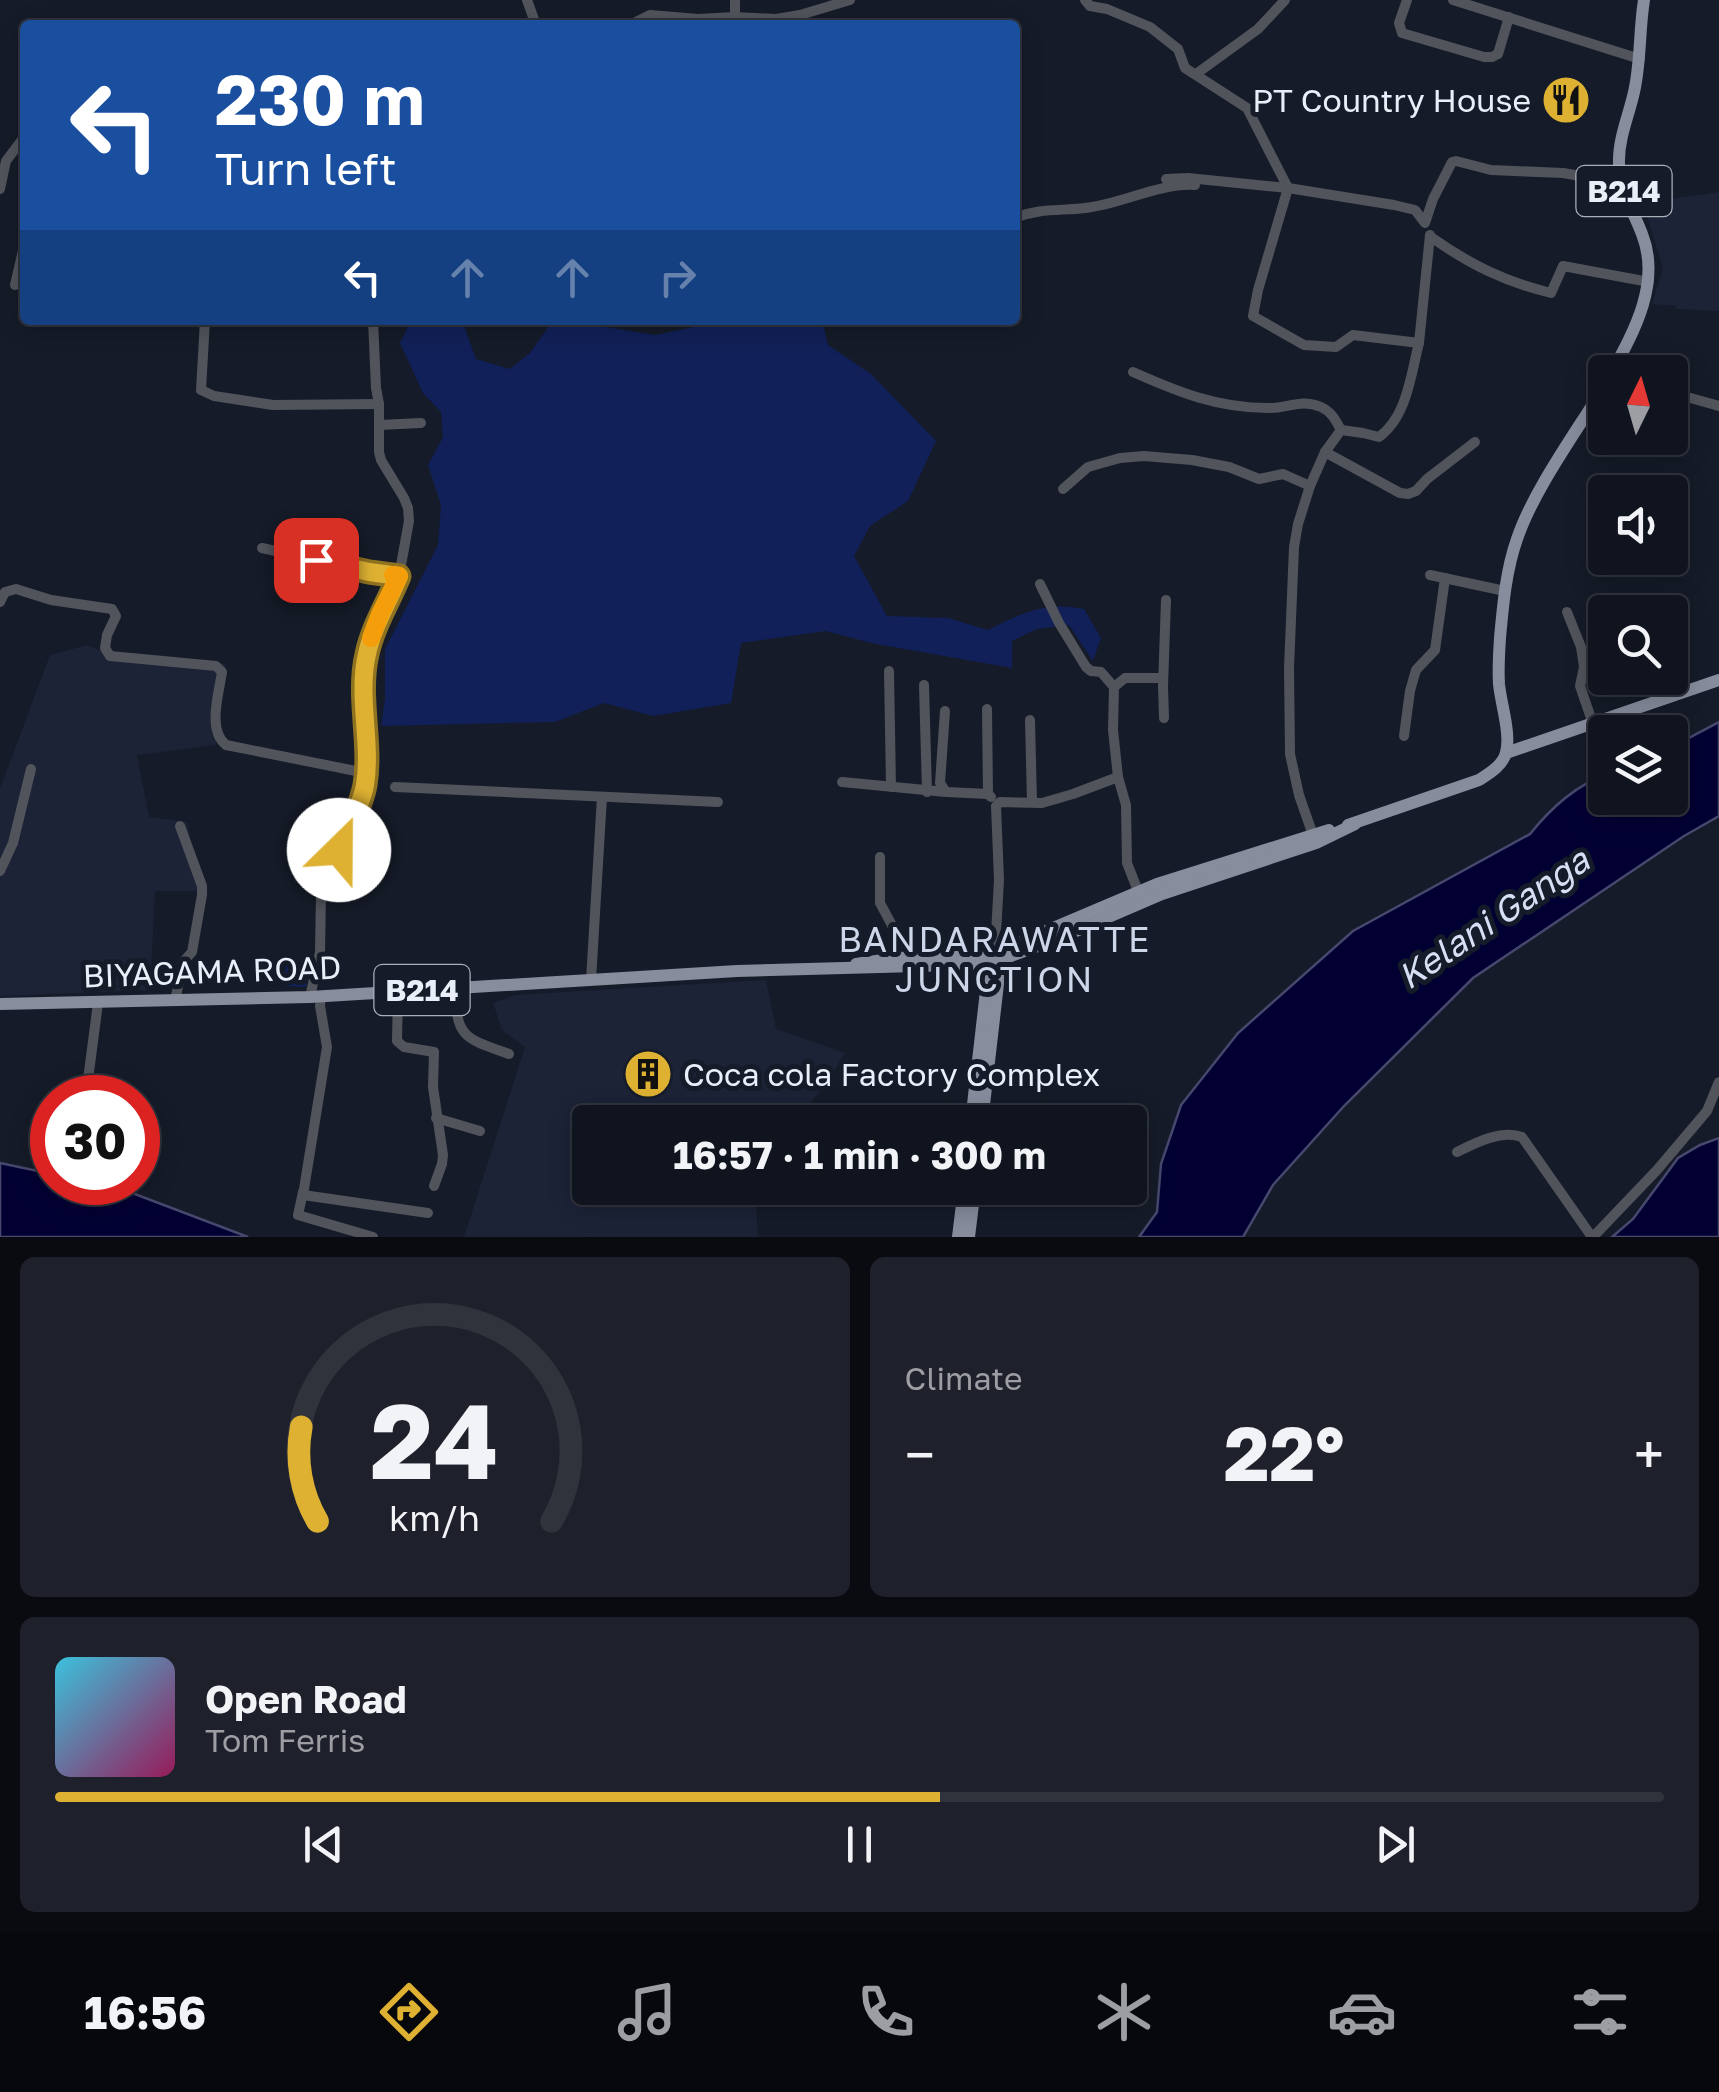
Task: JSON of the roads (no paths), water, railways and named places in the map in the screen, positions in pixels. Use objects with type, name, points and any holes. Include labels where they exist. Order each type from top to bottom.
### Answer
[{"type":"main road","name":"B214","points":[[1621,355],[1638,318],[1650,268],[1646,246],[1621,184],[1620,146],[1640,59],[1644,0]]},
{"type":"main road","points":[[1588,413],[1526,516],[1516,542],[1505,591],[1498,662],[1506,753],[1588,726]]},
{"type":"main road","points":[[1619,715],[1719,680]]},
{"type":"main road","name":"B214","points":[[995,956],[1140,897],[1479,780],[1494,771],[1506,753]]},
{"type":"main road","points":[[973,1105],[995,956]]},
{"type":"main road","points":[[983,1105],[995,956]]},
{"type":"main road","name":"BIYAGAMA ROAD","points":[[844,967],[896,958],[995,956]]},
{"type":"main road","name":"BIYAGAMA ROAD","points":[[0,1004],[398,992],[844,967],[872,969],[995,956]]},
{"type":"main road","points":[[958,1237],[962,1205]]},
{"type":"main road","points":[[969,1237],[973,1205]]},
{"type":"street","points":[[735,0],[735,16]]},
{"type":"street","points":[[639,20],[650,14],[698,19],[776,19],[817,5],[850,0]]},
{"type":"street","points":[[1085,0],[1090,6],[1150,27],[1178,49],[1185,68],[1247,108],[1288,188],[1253,316],[1304,346],[1336,347],[1353,335],[1419,343]]},
{"type":"street","points":[[1196,74],[1258,29],[1284,0]]},
{"type":"street","points":[[1407,0],[1399,23],[1402,33],[1484,57],[1498,54],[1509,17]]},
{"type":"street","points":[[1453,0],[1640,59]]},
{"type":"street","points":[[0,189],[6,161],[20,143]]},
{"type":"street","points":[[1426,222],[1433,200],[1456,161],[1491,170],[1563,173],[1621,184]]},
{"type":"street","points":[[1166,179],[1288,188],[1415,210],[1426,222],[1431,237],[1419,343],[1398,414],[1379,438],[1341,430]]},
{"type":"street","points":[[1020,216],[1039,210],[1087,208],[1188,184],[1214,186],[1222,182]]},
{"type":"street","points":[[1431,237],[1464,260],[1525,287],[1551,292],[1563,266],[1649,282]]},
{"type":"street","points":[[15,285],[20,264]]},
{"type":"street","points":[[205,325],[201,390],[214,396],[273,406],[379,404]]},
{"type":"street","points":[[373,1237],[298,1214],[327,1046],[315,996],[321,894],[364,789],[366,658],[374,627],[399,576],[407,542],[408,508],[382,460],[374,325]]},
{"type":"street","points":[[1133,372],[1210,402],[1272,409],[1299,402],[1320,407],[1331,414],[1341,430]]},
{"type":"street","points":[[1688,397],[1719,406]]},
{"type":"street","points":[[379,425],[421,423]]},
{"type":"street","points":[[1314,839],[1293,773],[1288,718],[1294,547],[1310,486],[1325,452],[1341,430]]},
{"type":"street","points":[[1325,452],[1408,494],[1475,442]]},
{"type":"street","points":[[1064,490],[1088,466],[1144,456],[1229,467],[1259,479],[1283,474],[1310,486]]},
{"type":"street","points":[[262,548],[399,576]]},
{"type":"street","points":[[1430,575],[1505,591]]},
{"type":"street","points":[[1404,736],[1416,670],[1435,650],[1445,578]]},
{"type":"street","points":[[1040,584],[1058,623],[1086,667],[1102,672],[1114,687],[1112,730],[1126,806],[1127,863],[1140,897]]},
{"type":"street","points":[[0,602],[6,592],[16,589],[51,600],[112,608],[116,616],[105,648],[110,656],[216,666],[222,672],[217,732],[226,745],[366,773]]},
{"type":"street","points":[[1164,718],[1166,600]]},
{"type":"street","points":[[1567,612],[1580,647],[1584,667],[1580,686],[1590,715]]},
{"type":"street","points":[[888,672],[892,787]]},
{"type":"street","points":[[1114,687],[1125,678],[1163,678]]},
{"type":"street","points":[[924,685],[927,792]]},
{"type":"street","points":[[987,709],[988,794]]},
{"type":"street","points":[[945,712],[940,782],[946,792]]},
{"type":"street","points":[[1030,720],[1032,802]]},
{"type":"street","points":[[0,871],[12,843],[32,768]]},
{"type":"street","points":[[842,782],[927,792],[988,794],[998,803],[1042,803],[1118,777]]},
{"type":"street","points":[[395,787],[718,802]]},
{"type":"street","points":[[591,980],[602,797]]},
{"type":"street","points":[[995,956],[998,803]]},
{"type":"street","points":[[175,1001],[183,962],[192,952],[202,896],[180,826]]},
{"type":"street","points":[[880,857],[880,903],[894,929],[896,958]]},
{"type":"street","points":[[456,988],[456,1016],[462,1030],[475,1042],[509,1054]]},
{"type":"street","points":[[398,992],[397,1041],[404,1048],[434,1052],[433,1087],[443,1155],[434,1186]]},
{"type":"street","points":[[89,1075],[98,1003]]},
{"type":"street","points":[[1457,1152],[1505,1134],[1522,1138],[1592,1237],[1708,1111],[1719,1082]]},
{"type":"street","points":[[436,1118],[480,1131]]},
{"type":"street","points":[[303,1192],[428,1213]]},
{"type":"water","name":"Kelani Ganga","points":[[1719,722],[1719,816],[1473,978],[1344,1106],[1273,1185],[1243,1237],[1139,1237],[1157,1212],[1161,1164],[1181,1105],[1238,1033],[1353,931],[1530,834],[1583,785],[1588,783],[1588,815],[1688,815],[1688,738]]},
{"type":"water","points":[[1719,1138],[1719,1237],[1612,1237],[1633,1219],[1678,1158]]},
{"type":"water","points":[[0,1163],[30,1169],[30,1205],[160,1204],[248,1237],[0,1237]]},
{"type":"place","name":"PT Country House","points":[[1566,100]]},
{"type":"place","name":"Coca cola Factory Complex","points":[[648,1074]]},
{"type":"district","name":"BANDARAWATTE JUNCTION","points":[[995,959]]}]
